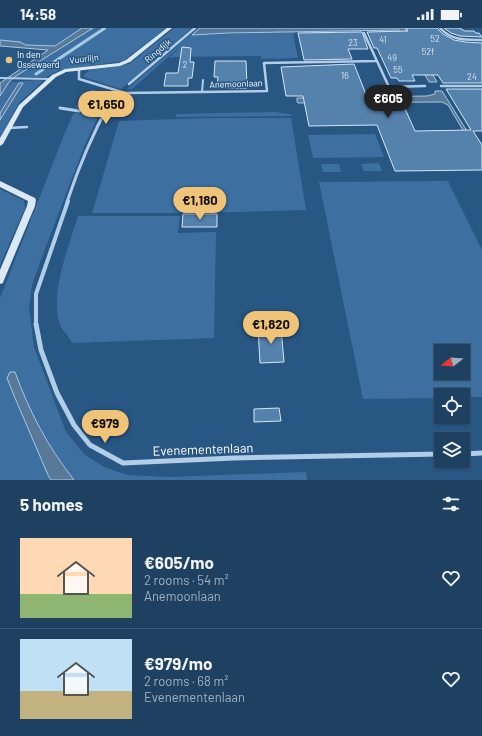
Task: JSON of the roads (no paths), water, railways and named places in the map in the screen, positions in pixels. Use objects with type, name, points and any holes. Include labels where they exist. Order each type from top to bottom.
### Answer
[{"type":"street","name":"Vuurlijn","points":[[0,144],[21,106],[58,73],[120,64],[128,61],[170,28]]},
{"type":"street","name":"Ringdijk","points":[[129,84],[195,28]]},
{"type":"street","points":[[440,28],[445,35],[452,38],[482,40]]},
{"type":"street","points":[[364,33],[388,86],[425,86]]},
{"type":"street","name":"Anemoonlaan","points":[[79,70],[78,79],[120,92],[267,91],[264,63],[376,61]]},
{"type":"street","points":[[441,86],[482,87]]},
{"type":"street","name":"Evenementenlaan","points":[[120,92],[113,98],[94,130],[82,159],[36,294],[35,319],[41,350],[57,393],[74,425],[90,445],[123,463],[234,458],[434,454]]},
{"type":"street","points":[[60,108],[79,111]]},
{"type":"street","points":[[84,111],[92,112]]},
{"type":"street","points":[[0,184],[32,200],[0,280]]},
{"type":"street","points":[[470,454],[482,453]]},
{"type":"lane","points":[[0,78],[50,79]]},
{"type":"lane","points":[[202,92],[203,80]]},
{"type":"lane","points":[[8,128],[27,127]]},
{"type":"waterway","points":[[36,74],[105,28]]},
{"type":"place","name":"In den Ossewaerd","points":[[9,60]]}]
